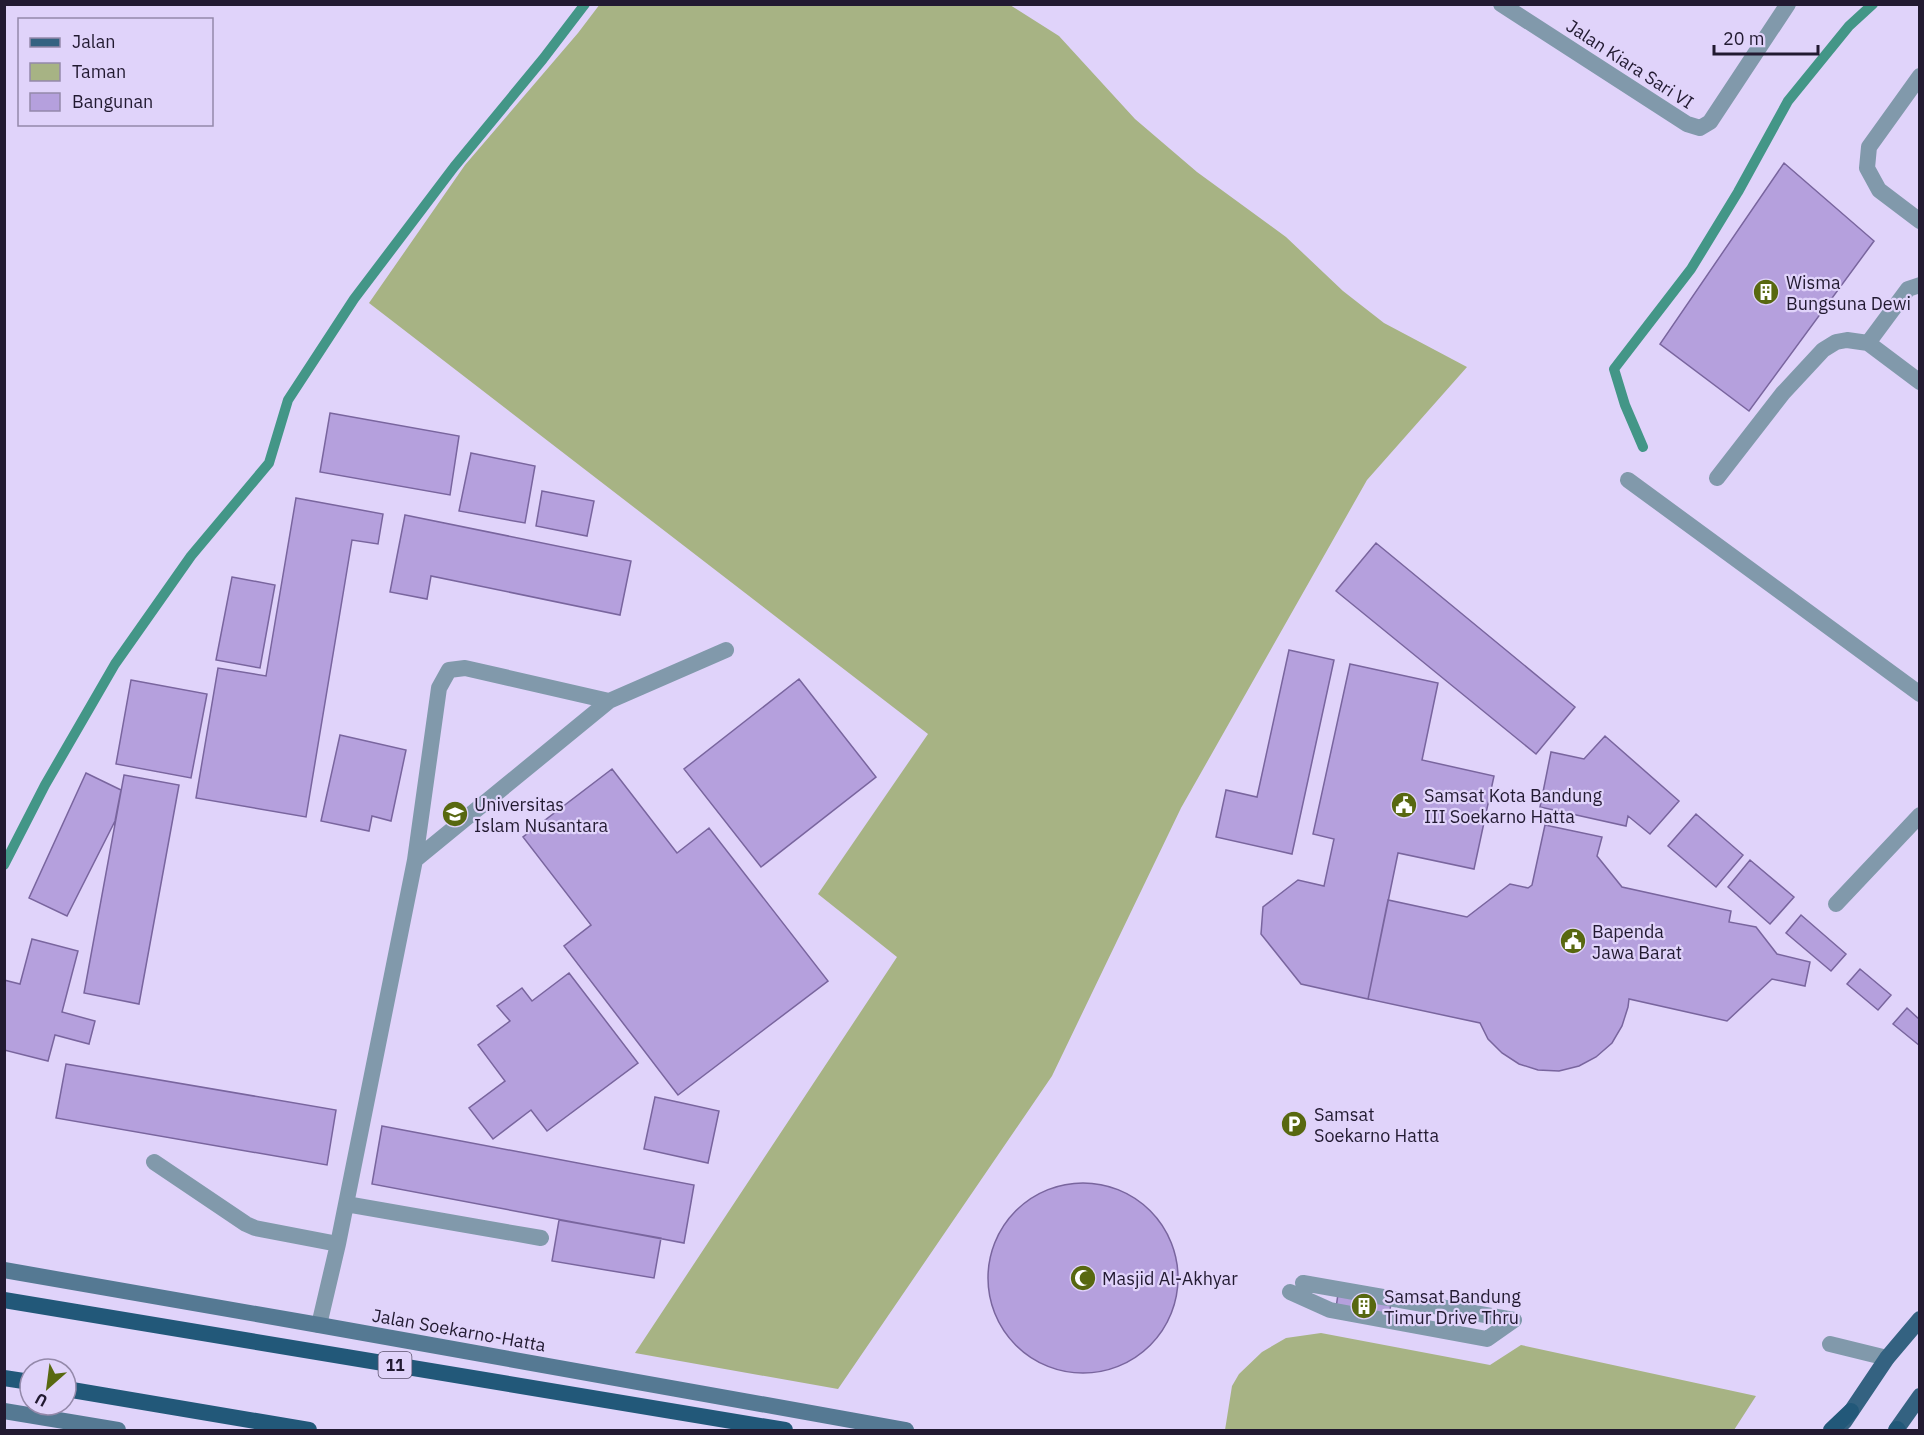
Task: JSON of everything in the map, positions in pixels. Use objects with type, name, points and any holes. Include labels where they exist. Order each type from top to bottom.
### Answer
[{"type":"highway","name":"11","points":[[4,1300],[785,1431]]},
{"type":"highway","points":[[78,1391],[309,1431]]},
{"type":"highway","points":[[1831,1431],[1851,1411]]},
{"type":"main road","name":"Jalan Soekarno-Hatta","points":[[4,1270],[906,1431]]},
{"type":"main road","points":[[1838,1431],[1887,1358],[1920,1319]]},
{"type":"main road","points":[[1897,1430],[1920,1396]]},
{"type":"main road","points":[[4,1411],[118,1431]]},
{"type":"street","name":"Jalan Kiara Sari VI","points":[[1501,4],[1687,124],[1700,128],[1710,122],[1788,4]]},
{"type":"street","points":[[1920,76],[1869,147],[1867,168],[1879,190],[1920,221]]},
{"type":"street","points":[[1868,343],[1908,289],[1920,285]]},
{"type":"street","points":[[1717,478],[1783,393],[1823,350],[1836,342],[1847,340],[1868,343],[1920,382]]},
{"type":"street","points":[[1628,480],[1920,694]]},
{"type":"street","points":[[415,860],[609,701],[726,650]]},
{"type":"street","points":[[319,1325],[338,1244],[415,860],[439,688],[449,670],[465,668],[609,701]]},
{"type":"street","points":[[1836,904],[1920,814]]},
{"type":"street","points":[[153,1162],[255,1228],[338,1244]]},
{"type":"street","points":[[346,1204],[541,1238]]},
{"type":"street","points":[[1296,1288],[1514,1320],[1487,1340],[1330,1310],[1296,1288]]},
{"type":"street","points":[[1830,1344],[1887,1358]]},
{"type":"green space","points":[[600,4],[1010,5],[1059,36],[1135,119],[1197,172],[1286,237],[1343,291],[1384,323],[1467,367],[1367,480],[1181,808],[1052,1076],[838,1389],[635,1353],[897,957],[818,894],[928,734],[369,303],[465,165]]},
{"type":"green space","points":[[1321,1333],[1490,1365],[1521,1345],[1756,1396],[1734,1430],[1225,1430],[1232,1386],[1239,1374],[1262,1352],[1286,1338]]},
{"type":"building","name":"Wisma Bungsuna Dewi","points":[[1784,163],[1874,241],[1749,411],[1660,344]]},
{"type":"building","points":[[330,413],[459,436],[450,495],[320,472]]},
{"type":"building","points":[[471,453],[535,466],[525,523],[459,511]]},
{"type":"building","points":[[542,491],[594,501],[587,536],[536,526]]},
{"type":"building","points":[[296,498],[383,514],[378,544],[352,540],[306,817],[196,798],[218,668],[266,676]]},
{"type":"building","points":[[405,515],[631,561],[620,615],[431,576],[427,599],[390,592]]},
{"type":"building","points":[[1376,543],[1575,707],[1536,754],[1336,591]]},
{"type":"building","points":[[232,577],[275,585],[260,668],[216,660]]},
{"type":"building","points":[[1289,650],[1334,660],[1292,854],[1216,837],[1226,790],[1257,797]]},
{"type":"building","name":"Samsat Kota Bandung III Soekarno Hatta","points":[[1350,664],[1438,683],[1422,760],[1494,776],[1474,869],[1398,853],[1368,999],[1301,984],[1261,934],[1263,907],[1298,880],[1324,886],[1334,839],[1313,834]]},
{"type":"building","points":[[799,679],[876,777],[761,867],[684,769]]},
{"type":"building","points":[[131,680],[207,694],[191,778],[116,764]]},
{"type":"building","points":[[340,735],[406,750],[391,821],[372,816],[369,831],[321,821]]},
{"type":"building","points":[[1605,736],[1679,801],[1650,834],[1628,816],[1626,826],[1540,807],[1551,752],[1584,759]]},
{"type":"building","points":[[612,769],[677,853],[709,828],[828,981],[678,1095],[564,946],[591,925],[523,837]]},
{"type":"building","points":[[86,773],[121,790],[115,821],[67,916],[29,898]]},
{"type":"building","points":[[124,775],[179,785],[139,1004],[84,993]]},
{"type":"building","points":[[1696,814],[1743,855],[1716,887],[1668,846]]},
{"type":"building","name":"Bapenda Jawa Barat","points":[[1545,825],[1602,837],[1597,856],[1622,887],[1731,911],[1729,922],[1756,927],[1777,954],[1810,962],[1805,986],[1772,979],[1727,1021],[1629,999],[1622,1026],[1612,1043],[1596,1057],[1579,1066],[1559,1071],[1538,1070],[1519,1064],[1502,1053],[1488,1039],[1480,1023],[1368,999],[1388,900],[1467,917],[1510,884],[1528,888],[1532,885]]},
{"type":"building","points":[[1750,860],[1794,897],[1770,924],[1728,887]]},
{"type":"building","points":[[1801,915],[1846,954],[1831,971],[1786,933]]},
{"type":"building","points":[[32,939],[78,951],[62,1012],[95,1021],[89,1044],[55,1035],[48,1061],[4,1050],[4,980],[20,984]]},
{"type":"building","points":[[1860,969],[1891,995],[1878,1010],[1847,984]]},
{"type":"building","points":[[569,973],[638,1063],[547,1131],[531,1110],[493,1139],[469,1108],[505,1081],[478,1045],[510,1021],[497,1006],[522,988],[532,1001]]},
{"type":"building","points":[[1907,1008],[1920,1020],[1920,1046],[1893,1024]]},
{"type":"building","points":[[66,1064],[336,1110],[327,1165],[56,1118]]},
{"type":"building","points":[[655,1097],[719,1111],[708,1163],[644,1149]]},
{"type":"building","points":[[382,1126],[694,1185],[684,1243],[372,1184]]},
{"type":"building","name":"Masjid Al-Akhyar","points":[[1083,1183],[1119,1190],[1136,1199],[1150,1211],[1162,1225],[1171,1242],[1178,1278],[1171,1314],[1162,1331],[1150,1345],[1136,1357],[1119,1366],[1083,1373],[1047,1366],[1030,1357],[1016,1345],[1004,1331],[995,1314],[988,1278],[995,1242],[1004,1225],[1016,1211],[1030,1199],[1047,1190]]},
{"type":"building","points":[[559,1220],[661,1238],[654,1278],[552,1261]]},
{"type":"building","name":"Samsat Bandung Timur Drive Thru","points":[[1338,1294],[1391,1303],[1389,1317],[1336,1308]]},
{"type":"waterway","points":[[4,865],[45,785],[115,664],[191,556],[269,463],[288,400],[354,299],[454,167],[585,4]]},
{"type":"waterway","points":[[1643,447],[1625,405],[1614,369],[1691,269],[1738,192],[1788,101],[1849,26],[1873,4]]},
{"type":"place","name":"Wisma Bungsuna Dewi","points":[[1766,292]]},
{"type":"place","name":"Samsat Kota Bandung III Soekarno Hatta","points":[[1404,805]]},
{"type":"place","name":"Universitas Islam Nusantara","points":[[455,814]]},
{"type":"place","name":"Bapenda Jawa Barat","points":[[1573,941]]},
{"type":"place","name":"Samsat Soekarno Hatta","points":[[1294,1124]]},
{"type":"place","name":"Masjid Al-Akhyar","points":[[1083,1278]]},
{"type":"place","name":"Samsat Bandung Timur Drive Thru","points":[[1364,1306]]}]
